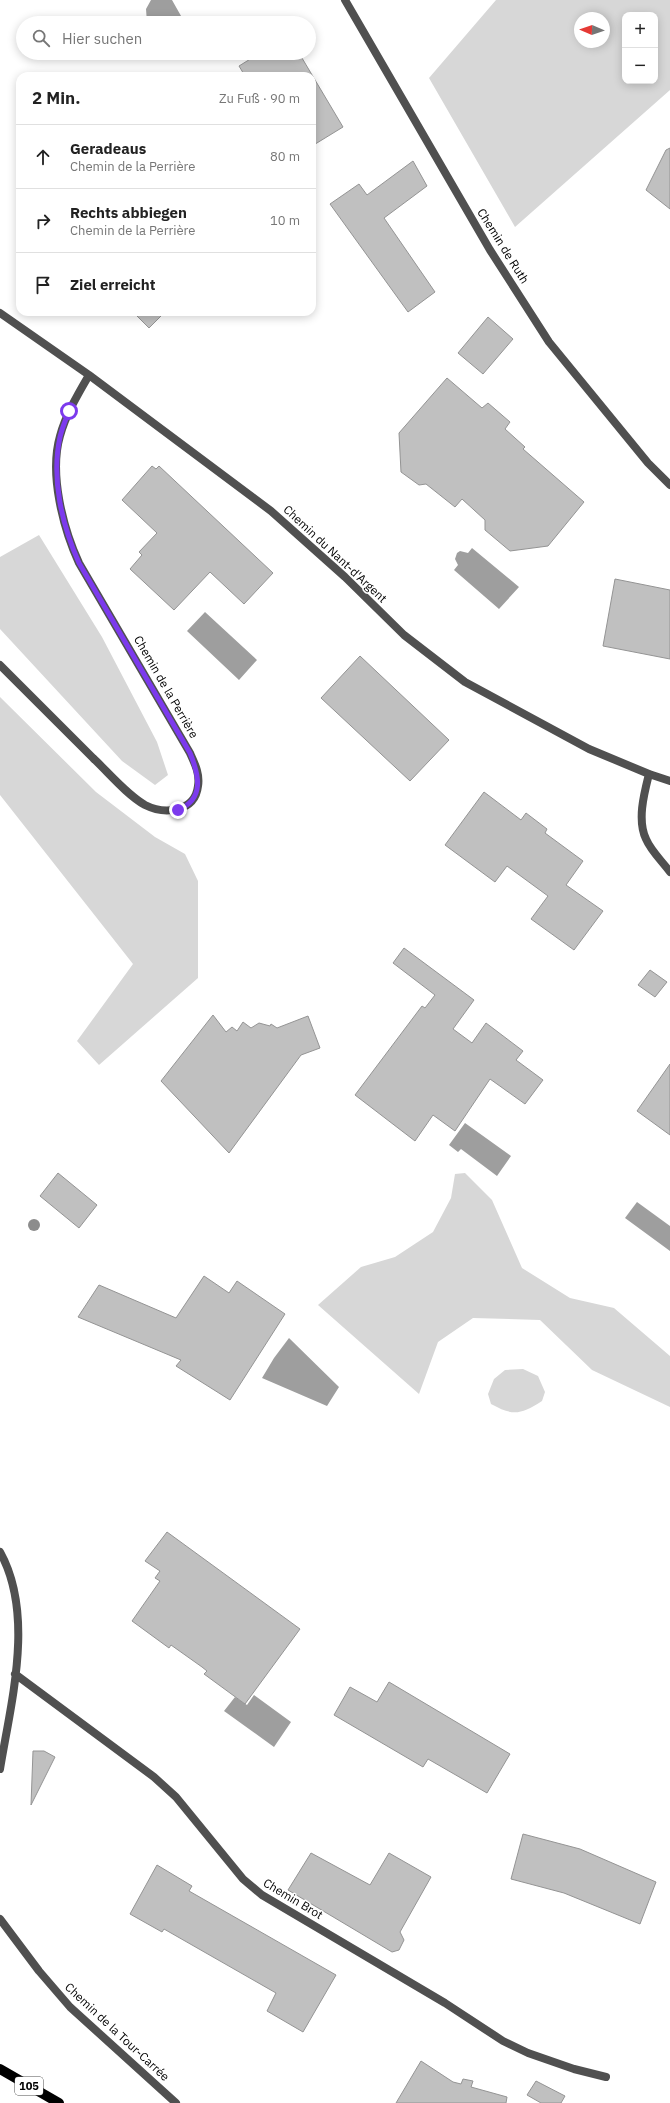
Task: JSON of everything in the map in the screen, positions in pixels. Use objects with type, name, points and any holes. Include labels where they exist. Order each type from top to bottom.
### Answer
[{"type":"main road","name":"105","points":[[0,2069],[59,2103]]},
{"type":"street","name":"Chemin de Ruth","points":[[345,0],[490,250],[549,342],[648,463],[670,485]]},
{"type":"street","name":"Chemin du Nant-d'Argent","points":[[0,313],[89,375],[271,511],[345,577],[404,635],[454,674],[589,749],[649,774],[670,781]]},
{"type":"street","name":"Chemin de la Perrière","points":[[0,665],[116,781],[144,804],[153,808],[178,810],[190,802],[198,787],[199,778],[190,753],[79,563],[69,541],[64,521],[57,462],[60,436],[69,411],[89,375]]},
{"type":"street","points":[[649,774],[642,806],[644,834],[652,849],[670,872]]},
{"type":"street","points":[[0,1552],[10,1576],[18,1619],[15,1674],[0,1768]]},
{"type":"street","name":"Chemin Brot","points":[[15,1674],[154,1777],[176,1797],[243,1879],[262,1896],[445,2003],[503,2041],[528,2053],[567,2067],[606,2077]]},
{"type":"street","name":"Chemin de la Tour-Carrée","points":[[0,1919],[39,1971],[70,2007],[176,2103]]},
{"type":"shaded area","points":[[151,0],[172,0],[181,16],[146,16],[146,9]]},
{"type":"shaded area","points":[[496,0],[670,0],[670,90],[515,227],[429,78]]},
{"type":"shaded area","points":[[39,535],[102,637],[157,742],[168,775],[155,785],[122,761],[0,629],[0,557]]},
{"type":"shaded area","points":[[472,548],[519,587],[499,609],[454,570],[458,565],[455,559],[457,553],[460,551],[468,553]]},
{"type":"shaded area","points":[[205,612],[257,660],[239,680],[187,631]]},
{"type":"shaded area","points":[[0,697],[96,792],[155,837],[185,854],[198,881],[198,978],[99,1065],[77,1041],[133,964],[0,795]]},
{"type":"shaded area","points":[[465,1123],[511,1156],[497,1176],[461,1149],[458,1152],[449,1145]]},
{"type":"shaded area","points":[[465,1173],[492,1200],[522,1268],[570,1298],[614,1308],[670,1356],[670,1407],[592,1370],[540,1320],[473,1318],[438,1342],[419,1394],[318,1305],[361,1267],[395,1257],[433,1232],[451,1198],[455,1174]]},
{"type":"shaded area","points":[[637,1202],[670,1226],[670,1251],[625,1218]]},
{"type":"shaded area","points":[[289,1338],[339,1387],[327,1406],[262,1378],[274,1358]]},
{"type":"shaded area","points":[[523,1369],[538,1376],[545,1392],[542,1401],[528,1409],[516,1412],[505,1411],[491,1404],[488,1394],[494,1379],[505,1370]]},
{"type":"shaded area","points":[[254,1695],[291,1722],[274,1747],[224,1711],[235,1697],[247,1705]]},
{"type":"building","points":[[249,60],[303,60],[310,72],[243,72],[239,66]]},
{"type":"building","points":[[316,82],[343,127],[316,144]]},
{"type":"building","points":[[670,148],[670,209],[646,190],[666,150]]},
{"type":"building","points":[[413,161],[427,186],[384,218],[435,292],[408,312],[330,204],[359,184],[367,195]]},
{"type":"building","points":[[137,316],[161,316],[149,328]]},
{"type":"building","points":[[488,317],[513,339],[483,374],[458,353]]},
{"type":"building","points":[[447,378],[482,408],[488,403],[510,422],[505,429],[525,447],[523,449],[584,502],[548,546],[510,551],[485,530],[485,520],[462,499],[455,507],[426,484],[419,485],[401,472],[399,433]]},
{"type":"building","points":[[152,466],[156,469],[159,466],[273,573],[244,604],[210,572],[174,610],[130,569],[142,555],[139,552],[157,533],[122,500]]},
{"type":"building","points":[[615,579],[670,590],[670,659],[603,646]]},
{"type":"building","points":[[360,656],[449,740],[410,781],[321,698]]},
{"type":"building","points":[[484,792],[521,820],[526,813],[547,829],[545,833],[583,861],[566,885],[603,911],[574,950],[531,919],[548,896],[507,866],[495,882],[445,845]]},
{"type":"building","points":[[404,948],[474,1000],[453,1029],[472,1043],[486,1023],[523,1051],[516,1060],[543,1080],[525,1104],[490,1079],[455,1131],[433,1115],[415,1141],[355,1095],[422,1006],[425,1008],[435,995],[393,963]]},
{"type":"building","points":[[650,970],[667,982],[655,997],[638,985]]},
{"type":"building","points":[[213,1015],[226,1032],[232,1027],[237,1031],[243,1022],[251,1028],[259,1023],[270,1026],[271,1024],[277,1028],[308,1016],[320,1048],[301,1055],[229,1153],[161,1081]]},
{"type":"building","points":[[670,1064],[670,1135],[637,1111]]},
{"type":"building","points":[[58,1173],[97,1205],[79,1228],[40,1196]]},
{"type":"building","points":[[204,1276],[229,1293],[237,1281],[285,1314],[230,1400],[176,1366],[181,1360],[78,1317],[99,1285],[176,1318]]},
{"type":"building","points":[[167,1532],[300,1629],[245,1704],[204,1674],[207,1671],[202,1667],[171,1645],[169,1648],[132,1621],[160,1581],[155,1578],[160,1571],[145,1561]]},
{"type":"building","points":[[389,1682],[510,1754],[487,1793],[428,1759],[423,1767],[334,1715],[350,1687],[377,1702]]},
{"type":"building","points":[[33,1751],[44,1751],[55,1757],[31,1805]]},
{"type":"building","points":[[523,1834],[580,1849],[656,1882],[640,1924],[564,1893],[511,1879]]},
{"type":"building","points":[[311,1853],[370,1885],[389,1853],[431,1877],[400,1932],[404,1940],[399,1950],[392,1952],[288,1890]]},
{"type":"building","points":[[157,1865],[192,1886],[189,1891],[336,1975],[303,2032],[267,2011],[276,1993],[164,1929],[162,1932],[130,1914]]},
{"type":"building","points":[[421,2061],[453,2082],[461,2084],[463,2079],[473,2081],[471,2087],[507,2097],[506,2103],[396,2103]]},
{"type":"building","points":[[536,2081],[565,2096],[561,2103],[541,2103],[527,2095]]},
{"type":"route","points":[[69,411],[60,436],[57,462],[59,489],[69,541],[79,563],[190,753],[197,768],[199,778],[195,795],[184,808],[178,810]]}]
